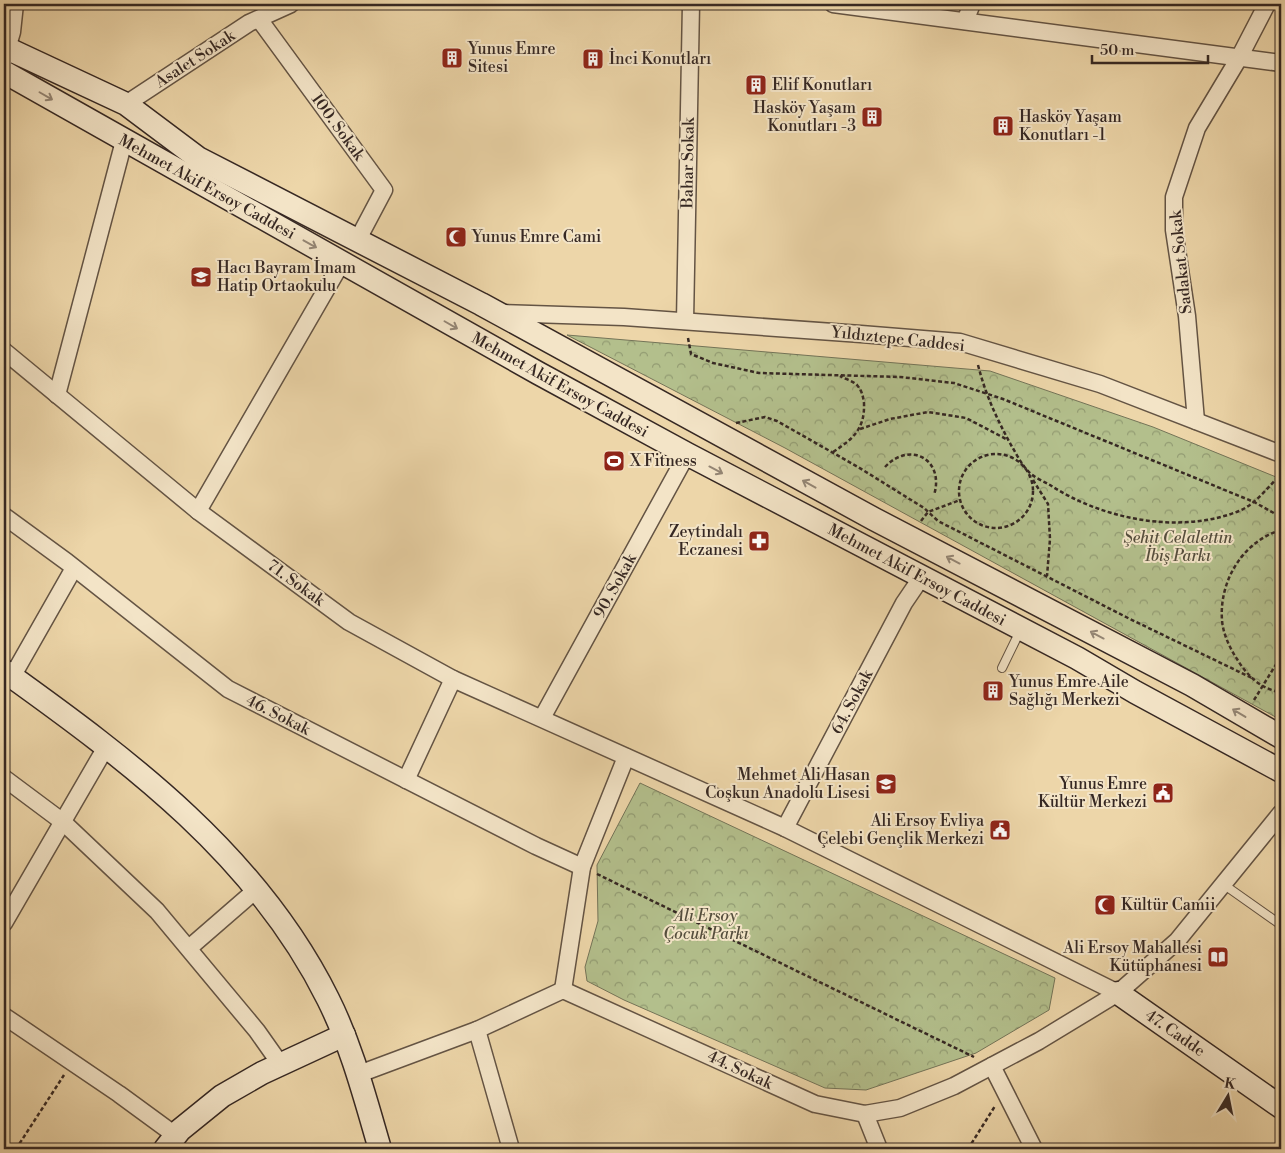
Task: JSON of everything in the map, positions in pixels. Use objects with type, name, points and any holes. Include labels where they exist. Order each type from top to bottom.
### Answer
[{"type":"main road","name":"Mehmet Akif Ersoy Caddesi","points":[[5,51],[126,104],[198,158],[497,313],[907,536],[1192,685],[1281,738]]},
{"type":"main road","name":"Mehmet Akif Ersoy Caddesi","points":[[4,72],[467,334],[687,454],[1077,658],[1135,692],[1281,771]]},
{"type":"main road","points":[[8,674],[106,747],[163,793],[229,856],[257,889],[286,927],[328,999],[358,1074],[380,1149]]},
{"type":"main road","name":"47. Cadde","points":[[1118,993],[1281,1107]]},
{"type":"main road","points":[[170,1142],[180,1130],[222,1096],[281,1064],[344,1035]]},
{"type":"street","points":[[5,51],[12,32],[15,4]]},
{"type":"street","name":"Asalet Sokak","points":[[126,104],[249,23],[291,4]]},
{"type":"street","name":"Bahar Sokak","points":[[685,321],[691,4]]},
{"type":"street","points":[[833,4],[1281,63]]},
{"type":"street","points":[[965,21],[972,4]]},
{"type":"street","name":"Sadakat Sokak","points":[[1196,421],[1187,316],[1174,230],[1174,197],[1197,128],[1239,58],[1267,4]]},
{"type":"street","name":"100. Sokak","points":[[259,18],[384,190],[357,241]]},
{"type":"street","points":[[56,395],[124,141]]},
{"type":"street","points":[[198,511],[342,262]]},
{"type":"street","name":"Yıldıztepe Caddesi","points":[[497,313],[624,317],[960,342],[1100,384],[1281,454]]},
{"type":"street","name":"71. Sokak","points":[[4,352],[198,511],[349,622],[452,679],[785,828],[1118,993]]},
{"type":"street","name":"90. Sokak","points":[[542,718],[687,454]]},
{"type":"street","name":"46. Sokak","points":[[4,516],[74,568],[228,689],[536,846],[582,867]]},
{"type":"street","points":[[8,674],[74,568]]},
{"type":"street","name":"64. Sokak","points":[[785,828],[904,604],[921,578]]},
{"type":"street","points":[[406,780],[452,679]]},
{"type":"street","points":[[4,923],[106,747]]},
{"type":"street","points":[[358,1074],[478,1030],[563,990],[582,867],[626,757]]},
{"type":"street","points":[[4,778],[63,822],[158,911],[257,1030],[281,1064]]},
{"type":"street","name":"44. Sokak","points":[[563,990],[816,1104],[865,1114],[900,1108],[954,1086],[992,1066],[1039,1041],[1118,993],[1176,941],[1281,813]]},
{"type":"street","points":[[189,948],[257,889]]},
{"type":"street","points":[[4,1016],[120,1094],[170,1142]]},
{"type":"street","points":[[478,1030],[511,1149]]},
{"type":"street","points":[[992,1066],[1034,1149]]},
{"type":"street","points":[[865,1114],[879,1149]]},
{"type":"lane","points":[[1002,668],[1021,629]]},
{"type":"lane","points":[[1223,884],[1281,925]]},
{"type":"path","points":[[685,321],[691,354],[714,363],[759,374],[900,377],[954,383],[1003,399],[1254,502],[1281,517]]},
{"type":"path","points":[[974,346],[986,393],[1008,440],[1048,504],[1050,540],[1047,576]]},
{"type":"path","points":[[839,375],[856,384],[863,395],[864,413],[860,429]]},
{"type":"path","points":[[832,453],[846,444],[860,429],[890,419],[928,412],[966,418],[1008,440]]},
{"type":"path","points":[[710,430],[745,420],[765,417],[777,421],[928,512],[938,520],[1254,679]]},
{"type":"path","points":[[1028,471],[1033,482],[1034,495],[1024,517],[1014,525],[1002,529],[989,528],[978,524],[968,516],[962,506],[959,494],[960,482],[965,470],[984,456],[996,454],[1009,456],[1020,462],[1028,471],[1071,498],[1117,515],[1165,523],[1208,520],[1239,511],[1254,502],[1281,474]]},
{"type":"path","points":[[885,467],[891,460],[900,455],[918,455],[927,460],[936,476],[937,486],[934,495]]},
{"type":"path","points":[[907,536],[928,512],[960,500]]},
{"type":"path","points":[[1281,530],[1250,548],[1233,569],[1223,594],[1222,620],[1229,647],[1244,669],[1263,686],[1281,693]]},
{"type":"path","points":[[1244,715],[1280,658]]},
{"type":"path","points":[[582,867],[992,1066]]},
{"type":"path","points":[[16,1149],[72,1062]]},
{"type":"path","points":[[968,1149],[1004,1090]]},
{"type":"green space","name":"Şehit Celalettin İbiş Parkı","points":[[567,335],[990,371],[1153,427],[1281,479],[1281,720],[785,448]]},
{"type":"green space","name":"Ali Ersoy Çocuk Parkı","points":[[640,783],[1055,978],[1049,1010],[976,1053],[866,1090],[825,1088],[624,1000],[587,981],[585,967],[598,921],[597,865]]},
{"type":"place","name":"Yunus Emre Sitesi","points":[[452,58]]},
{"type":"place","name":"İnci Konutları","points":[[593,59]]},
{"type":"place","name":"Elif Konutları","points":[[756,85]]},
{"type":"place","name":"Hasköy Yaşam Konutları -3","points":[[872,117]]},
{"type":"place","name":"Hasköy Yaşam Konutları -1","points":[[1003,126]]},
{"type":"place","name":"Yunus Emre Cami","points":[[456,237]]},
{"type":"place","name":"Hacı Bayram İmam Hatip Ortaokulu","points":[[201,277]]},
{"type":"place","name":"X Fitness","points":[[614,461]]},
{"type":"place","name":"Zeytindalı Eczanesi","points":[[759,541]]},
{"type":"place","name":"Yunus Emre Aile Sağlığı Merkezi","points":[[993,691]]},
{"type":"place","name":"Mehmet Ali Hasan Coşkun Anadolu Lisesi","points":[[886,784]]},
{"type":"place","name":"Yunus Emre Kültür Merkezi","points":[[1163,793]]},
{"type":"place","name":"Ali Ersoy Evliya Çelebi Gençlik Merkezi","points":[[1000,830]]},
{"type":"place","name":"Kültür Camii","points":[[1105,905]]},
{"type":"place","name":"Ali Ersoy Mahallesi Kütüphanesi","points":[[1218,957]]}]
